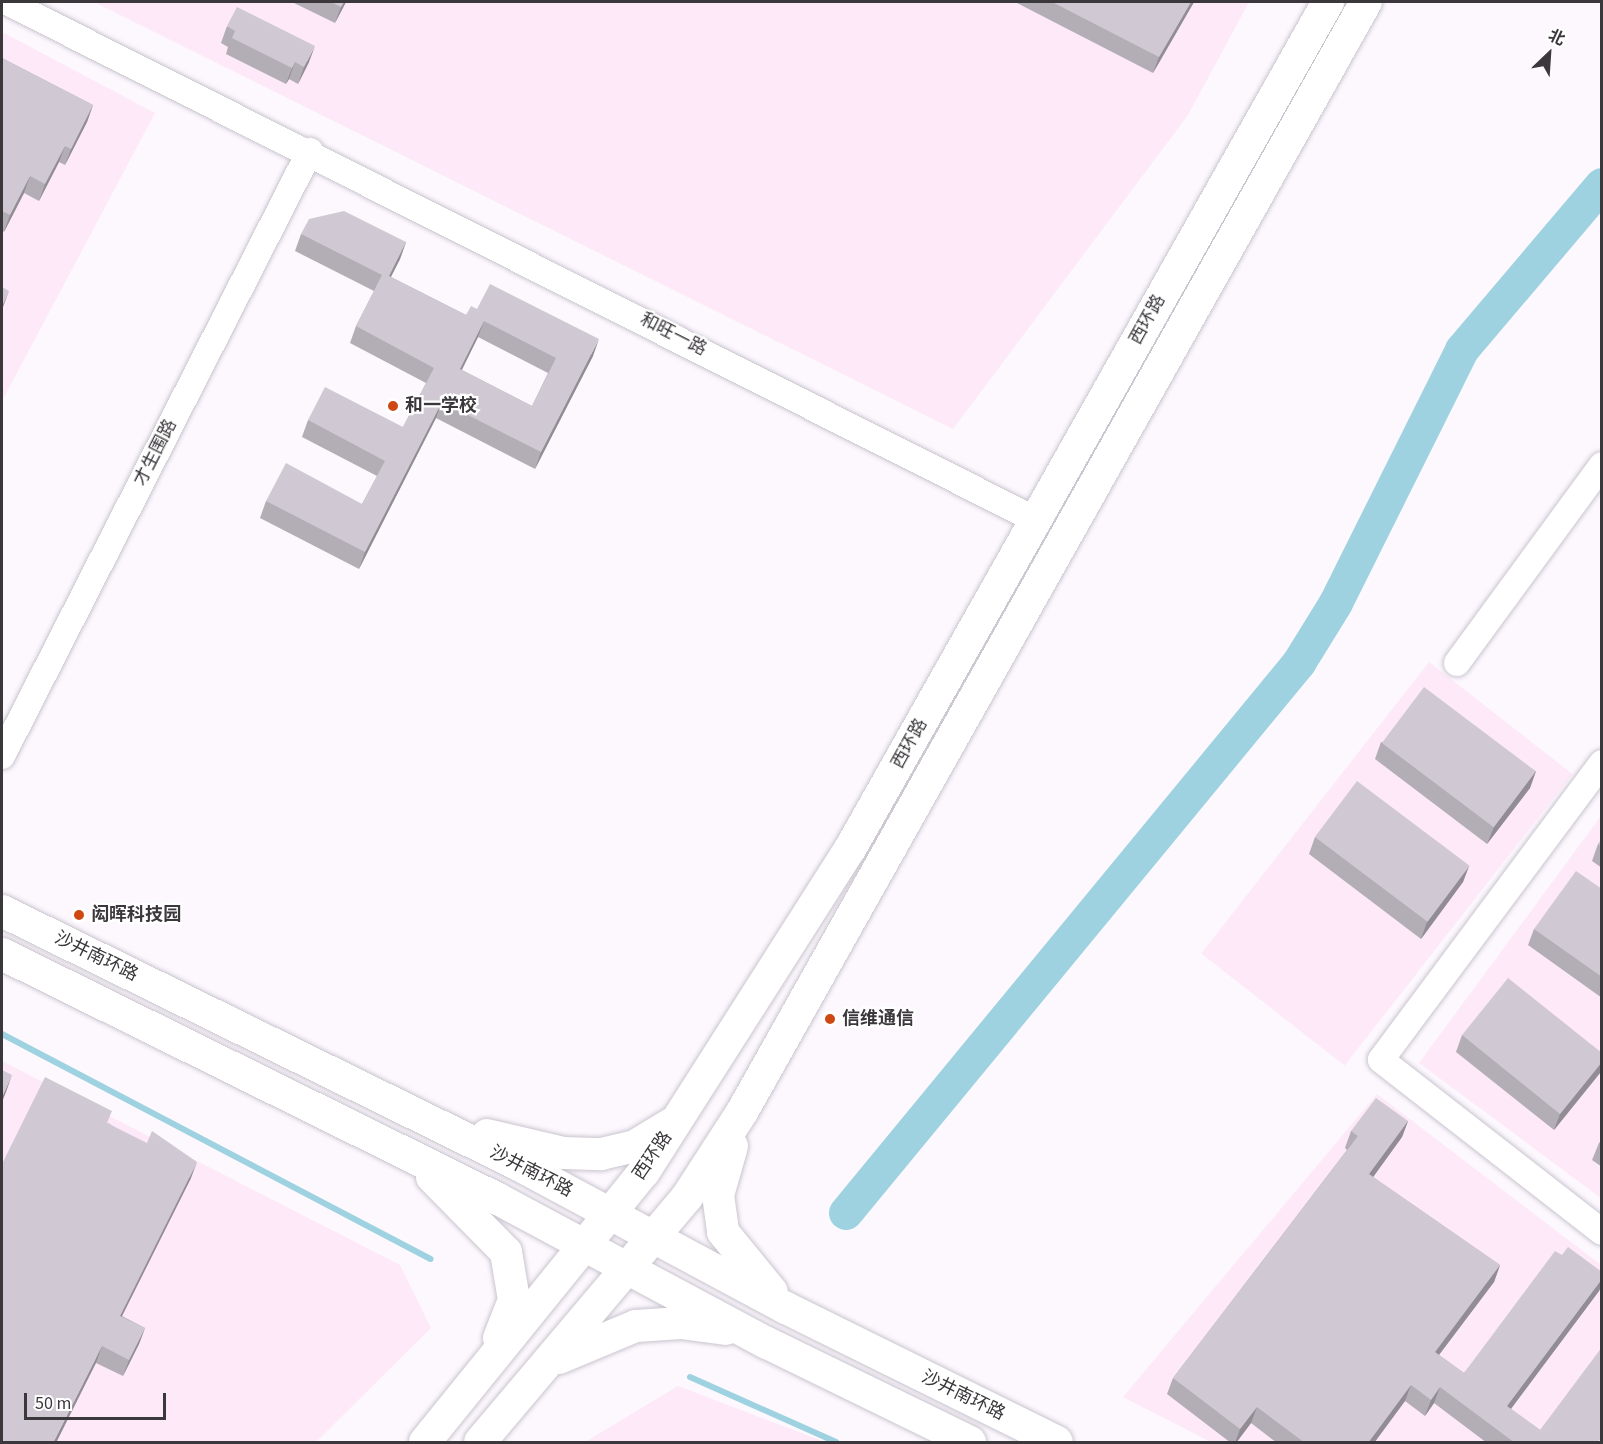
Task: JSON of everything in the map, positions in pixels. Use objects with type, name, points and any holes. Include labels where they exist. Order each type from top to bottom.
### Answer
[{"type":"main road","name":"西环路","points":[[426,1443],[610,1214],[676,1120],[850,849],[1328,2]]},
{"type":"main road","name":"西环路","points":[[480,1443],[687,1197],[742,1112],[1366,2]]},
{"type":"main road","name":"沙井南环路","points":[[2,911],[432,1123],[786,1308],[1057,1443]]},
{"type":"main road","points":[[2,954],[411,1156],[767,1343],[970,1443]]},
{"type":"main road","points":[[742,1112],[718,1214],[732,1248],[786,1308]]},
{"type":"main road","points":[[432,1123],[582,1155],[635,1146],[676,1120]]},
{"type":"main road","points":[[411,1156],[496,1239],[512,1267],[514,1300],[482,1374]]},
{"type":"main road","points":[[550,1362],[622,1329],[662,1323],[725,1329],[767,1343]]},
{"type":"street","name":"和旺一路","points":[[7,2],[310,151],[1036,520]]},
{"type":"street","name":"才生围路","points":[[2,756],[310,151]]},
{"type":"street","points":[[1456,663],[1602,465]]},
{"type":"street","points":[[1602,763],[1381,1060],[1602,1232]]},
{"type":"shaded area","points":[[94,2],[1249,2],[1188,115],[953,429]]},
{"type":"shaded area","points":[[2,32],[155,113],[2,401]]},
{"type":"shaded area","points":[[1429,662],[1572,774],[1345,1066],[1201,954]]},
{"type":"shaded area","points":[[1601,816],[1601,1198],[1419,1063]]},
{"type":"shaded area","points":[[2,1061],[400,1265],[431,1328],[316,1442],[2,1442]]},
{"type":"shaded area","points":[[1377,1094],[1601,1265],[1601,1442],[1211,1442],[1123,1397]]},
{"type":"shaded area","points":[[678,1386],[825,1442],[585,1442]]},
{"type":"building","points":[[331,2],[344,2],[341,7]]},
{"type":"building","points":[[1052,2],[1191,2],[1159,57]]},
{"type":"building","points":[[237,7],[315,46],[304,67],[295,62],[292,68],[232,38],[235,31],[227,26]]},
{"type":"building","points":[[2,58],[93,105],[71,149],[65,146],[45,184],[30,176],[10,215],[2,211]]},
{"type":"building","points":[[344,211],[406,242],[389,276],[466,315],[471,306],[477,309],[490,284],[599,339],[541,452],[442,402],[365,552],[266,501],[286,463],[362,504],[385,461],[308,420],[325,387],[403,427],[434,368],[356,326],[382,275],[301,234],[309,219]],"holes":[[[484,321],[556,358],[532,406],[460,369]]]},
{"type":"building","points":[[2,287],[9,291],[2,306]]},
{"type":"building","points":[[1424,687],[1536,771],[1494,827],[1382,743]]},
{"type":"building","points":[[1357,781],[1470,866],[1427,922],[1315,837]]},
{"type":"building","points":[[1576,871],[1602,889],[1602,977],[1534,929]]},
{"type":"building","points":[[1508,978],[1602,1053],[1602,1062],[1560,1114],[1462,1035]]},
{"type":"building","points":[[2,1070],[12,1075],[2,1097]]},
{"type":"building","points":[[45,1077],[112,1111],[107,1123],[147,1143],[152,1131],[197,1162],[120,1316],[145,1328],[129,1360],[102,1346],[53,1443],[2,1443],[2,1164]]},
{"type":"building","points":[[1376,1098],[1408,1121],[1369,1174],[1500,1265],[1435,1352],[1464,1373],[1555,1251],[1562,1255],[1568,1247],[1602,1272],[1602,1279],[1507,1406],[1540,1430],[1602,1347],[1602,1437],[1597,1443],[1515,1443],[1440,1387],[1431,1400],[1411,1385],[1368,1443],[1305,1443],[1257,1407],[1240,1429],[1173,1378],[1358,1136],[1351,1131]]},
{"type":"waterway","points":[[846,1213],[1299,663],[1336,603],[1462,350],[1602,185]]},
{"type":"waterway","points":[[2,1034],[430,1259]]},
{"type":"waterway","points":[[690,1377],[836,1442]]},
{"type":"place","name":"和一学校","points":[[393,406]]},
{"type":"place","name":"闳晖科技园","points":[[79,915]]},
{"type":"place","name":"信维通信","points":[[830,1019]]}]
